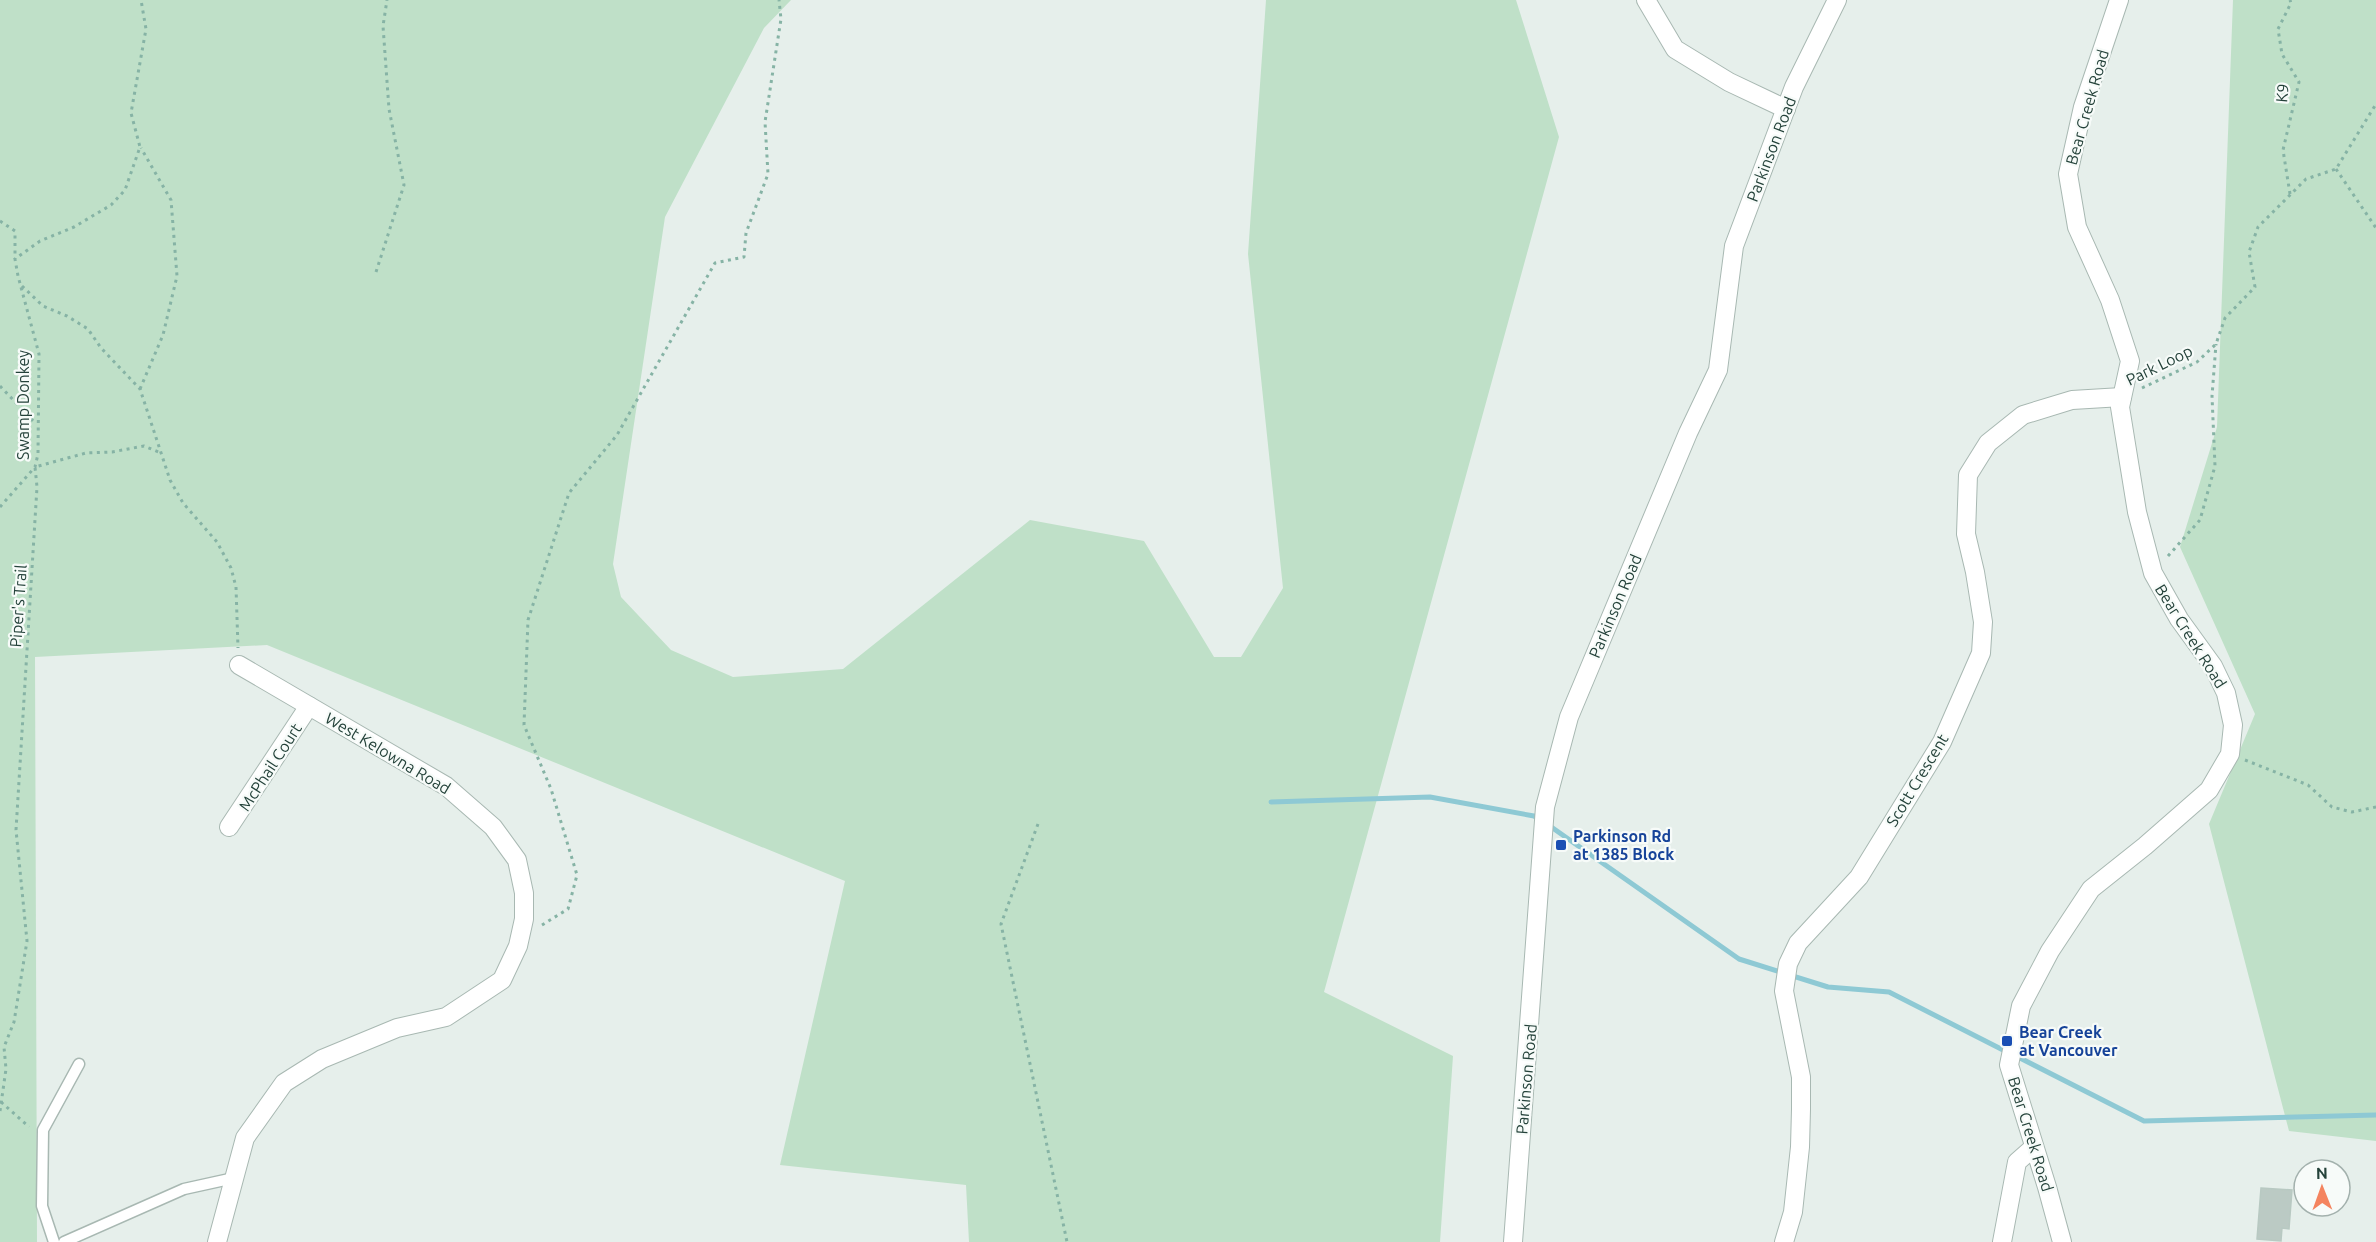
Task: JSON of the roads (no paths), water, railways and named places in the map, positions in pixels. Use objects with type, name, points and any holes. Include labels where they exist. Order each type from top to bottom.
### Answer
[{"type":"street","points":[[1646,0],[1675,49],[1729,82],[1786,109]]},
{"type":"street","name":"Parkinson Road","points":[[1513,1242],[1545,807],[1569,717],[1688,433],[1718,370],[1734,246],[1794,87],[1837,0]]},
{"type":"street","name":"Bear Creek Road","points":[[2062,1242],[2009,1065],[2021,1006],[2050,951],[2091,889],[2209,790],[2230,754],[2233,725],[2226,693],[2213,666],[2179,619],[2153,573],[2137,512],[2120,407],[2130,361],[2110,300],[2077,227],[2068,174],[2083,107],[2119,0]]},
{"type":"street","name":"Scott Crescent","points":[[1784,1242],[1793,1212],[1800,1147],[1801,1109],[1801,1077],[1784,991],[1788,964],[1798,943],[1858,877],[1942,742],[1981,654],[1983,622],[1976,572],[1966,534],[1968,475],[1988,443],[2023,415],[2072,400],[2122,397]]},
{"type":"street","name":"West Kelowna Road","points":[[217,1242],[245,1138],[284,1083],[322,1059],[397,1028],[446,1017],[502,980],[520,938],[524,919],[524,894],[517,860],[493,827],[446,786],[239,665]]},
{"type":"street","name":"McPhail Court","points":[[229,827],[309,706]]},
{"type":"street","points":[[2002,1242],[2018,1162],[2034,1147]]},
{"type":"lane","points":[[54,1242],[42,1206],[43,1130],[79,1064]]},
{"type":"lane","points":[[64,1242],[184,1189],[234,1178]]},
{"type":"waterway","points":[[1271,802],[1430,797],[1534,816],[1539,819]]},
{"type":"waterway","points":[[1547,824],[1739,959],[1828,987],[1889,992],[2007,1052]]},
{"type":"waterway","points":[[2016,1056],[2144,1121],[2376,1115]]},
{"type":"place","name":"Parkinson Rd at 1385 Block","points":[[1561,845]]},
{"type":"place","name":"Bear Creek at Vancouver","points":[[2007,1041]]}]
